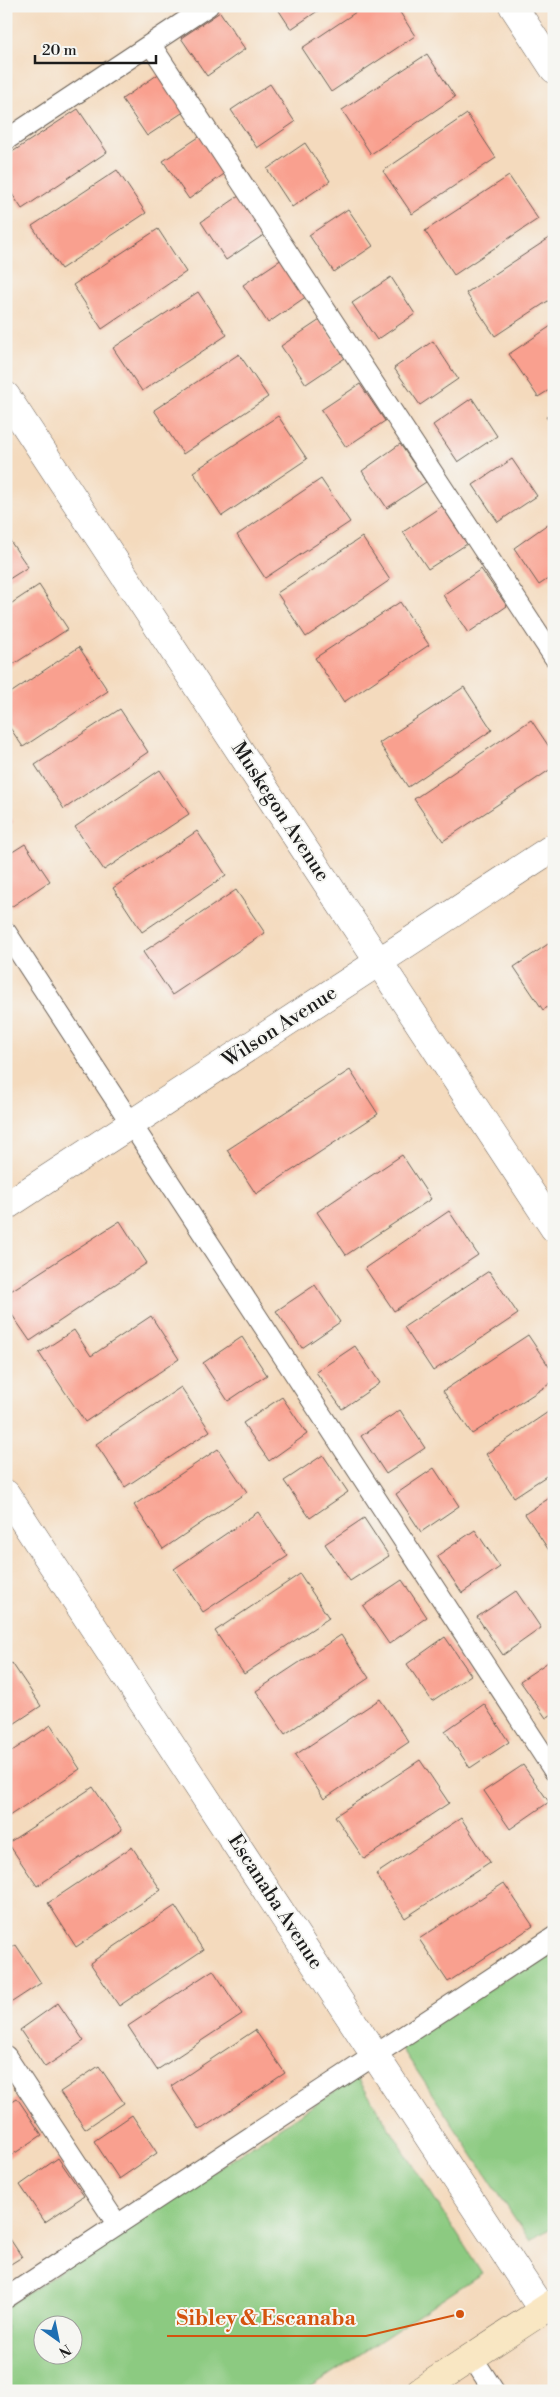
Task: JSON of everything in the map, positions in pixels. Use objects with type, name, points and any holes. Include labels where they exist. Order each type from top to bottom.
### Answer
[{"type":"main road","points":[[420,2391],[548,2307]]},
{"type":"street","points":[[513,6],[554,68]]},
{"type":"street","name":"Muskegon Avenue","points":[[6,396],[554,1228]]},
{"type":"street","name":"Wilson Avenue","points":[[6,1206],[554,847]]},
{"type":"street","name":"Escanaba Avenue","points":[[6,1494],[375,2055],[548,2307]]},
{"type":"lane","points":[[6,140],[208,6]]},
{"type":"lane","points":[[151,45],[554,657]]},
{"type":"lane","points":[[6,932],[554,1771]]},
{"type":"lane","points":[[6,2298],[554,1937]]},
{"type":"lane","points":[[6,2056],[117,2224]]},
{"type":"lane","points":[[472,2357],[494,2391]]},
{"type":"green space","points":[[554,1947],[554,2226],[530,2241],[401,2047]]},
{"type":"green space","points":[[357,2077],[482,2273],[305,2391],[6,2391],[6,2307]]},
{"type":"building","points":[[276,6],[325,6],[291,29]]},
{"type":"building","points":[[365,6],[396,6],[415,36],[331,92],[302,48]]},
{"type":"building","points":[[220,12],[245,49],[207,76],[181,38]]},
{"type":"building","points":[[427,54],[455,97],[371,154],[342,110]]},
{"type":"building","points":[[160,73],[185,111],[147,136],[122,99]]},
{"type":"building","points":[[270,84],[295,122],[257,148],[231,110]]},
{"type":"building","points":[[78,109],[107,152],[22,209],[6,185],[6,156]]},
{"type":"building","points":[[467,114],[496,158],[412,214],[383,171]]},
{"type":"building","points":[[202,135],[227,172],[189,199],[163,161]]},
{"type":"building","points":[[305,143],[330,181],[292,207],[267,169]]},
{"type":"building","points":[[117,170],[146,213],[61,269],[32,226]]},
{"type":"building","points":[[509,176],[538,219],[454,275],[425,231]]},
{"type":"building","points":[[239,196],[265,234],[226,260],[201,222]]},
{"type":"building","points":[[348,209],[373,246],[334,272],[309,235]]},
{"type":"building","points":[[158,229],[186,272],[102,329],[73,285]]},
{"type":"building","points":[[551,237],[554,241],[554,297],[495,336],[466,293]]},
{"type":"building","points":[[282,259],[307,296],[268,323],[243,285]]},
{"type":"building","points":[[391,277],[415,314],[377,340],[352,303]]},
{"type":"building","points":[[198,292],[227,335],[142,391],[113,348]]},
{"type":"building","points":[[320,320],[345,358],[306,384],[281,346]]},
{"type":"building","points":[[554,324],[554,387],[538,397],[509,354]]},
{"type":"building","points":[[433,341],[458,379],[420,405],[394,368]]},
{"type":"building","points":[[239,354],[268,397],[183,454],[154,410]]},
{"type":"building","points":[[360,384],[385,421],[346,447],[321,410]]},
{"type":"building","points":[[472,398],[497,436],[458,462],[433,425]]},
{"type":"building","points":[[554,412],[554,428],[546,417]]},
{"type":"building","points":[[278,416],[307,459],[222,516],[193,472]]},
{"type":"building","points":[[400,444],[426,482],[387,508],[362,471]]},
{"type":"building","points":[[512,459],[537,496],[498,522],[473,485]]},
{"type":"building","points":[[321,479],[350,522],[265,578],[237,535]]},
{"type":"building","points":[[442,506],[467,544],[428,569],[403,532]]},
{"type":"building","points":[[552,521],[554,575],[539,585],[514,548]]},
{"type":"building","points":[[6,535],[28,567],[6,581]]},
{"type":"building","points":[[362,537],[390,580],[306,637],[277,593]]},
{"type":"building","points":[[481,569],[507,606],[468,633],[443,595]]},
{"type":"building","points":[[39,585],[68,629],[6,669],[6,607]]},
{"type":"building","points":[[400,602],[429,645],[344,702],[315,658]]},
{"type":"building","points":[[79,647],[108,691],[23,747],[6,722],[6,696]]},
{"type":"building","points":[[464,687],[492,730],[408,787],[379,743]]},
{"type":"building","points":[[120,709],[148,752],[64,809],[35,765]]},
{"type":"building","points":[[531,720],[554,754],[554,767],[443,841],[414,799]]},
{"type":"building","points":[[160,770],[189,814],[104,870],[75,827]]},
{"type":"building","points":[[6,811],[13,822],[6,827]]},
{"type":"building","points":[[197,831],[226,875],[142,932],[113,888]]},
{"type":"building","points":[[25,844],[50,881],[11,907],[6,900],[6,856]]},
{"type":"building","points":[[236,890],[265,933],[172,995],[143,952]]},
{"type":"building","points":[[554,940],[554,1003],[543,1010],[514,967]]},
{"type":"building","points":[[350,1070],[378,1114],[256,1194],[227,1150]]},
{"type":"building","points":[[402,1155],[431,1199],[346,1255],[317,1212]]},
{"type":"building","points":[[449,1211],[478,1255],[394,1311],[365,1268]]},
{"type":"building","points":[[120,1221],[147,1263],[30,1341],[6,1306],[6,1294]]},
{"type":"building","points":[[489,1271],[518,1314],[433,1371],[404,1327]]},
{"type":"building","points":[[315,1285],[340,1322],[302,1348],[276,1311]]},
{"type":"building","points":[[151,1316],[179,1359],[85,1422],[39,1353],[74,1330],[91,1356]]},
{"type":"building","points":[[528,1335],[554,1374],[554,1381],[472,1434],[443,1391]]},
{"type":"building","points":[[242,1337],[267,1375],[228,1401],[203,1363]]},
{"type":"building","points":[[355,1346],[380,1383],[342,1409],[316,1372]]},
{"type":"building","points":[[181,1387],[210,1431],[125,1487],[96,1444]]},
{"type":"building","points":[[282,1397],[307,1434],[269,1461],[243,1423]]},
{"type":"building","points":[[554,1408],[554,1471],[514,1497],[486,1454]]},
{"type":"building","points":[[400,1410],[425,1448],[386,1474],[361,1436]]},
{"type":"building","points":[[218,1449],[247,1492],[163,1549],[134,1505]]},
{"type":"building","points":[[323,1455],[348,1492],[310,1518],[284,1481]]},
{"type":"building","points":[[434,1468],[459,1506],[421,1532],[396,1494]]},
{"type":"building","points":[[554,1495],[554,1558],[525,1514]]},
{"type":"building","points":[[258,1512],[288,1556],[203,1612],[174,1569]]},
{"type":"building","points":[[364,1518],[389,1556],[350,1581],[325,1544]]},
{"type":"building","points":[[475,1530],[500,1567],[462,1593],[437,1556]]},
{"type":"building","points":[[300,1574],[329,1618],[244,1674],[215,1631]]},
{"type":"building","points":[[402,1580],[427,1617],[389,1644],[363,1606]]},
{"type":"building","points":[[516,1591],[541,1628],[503,1655],[477,1617]]},
{"type":"building","points":[[341,1635],[369,1678],[285,1734],[256,1691]]},
{"type":"building","points":[[445,1637],[471,1675],[432,1701],[407,1664]]},
{"type":"building","points":[[554,1658],[554,1713],[546,1718],[520,1681]]},
{"type":"building","points":[[12,1663],[41,1706],[6,1729],[6,1666]]},
{"type":"building","points":[[380,1699],[409,1742],[324,1799],[295,1755]]},
{"type":"building","points":[[484,1704],[509,1742],[470,1768],[445,1731]]},
{"type":"building","points":[[51,1725],[80,1769],[6,1818],[6,1755]]},
{"type":"building","points":[[420,1760],[449,1803],[364,1859],[335,1816]]},
{"type":"building","points":[[523,1765],[549,1802],[510,1829],[484,1791]]},
{"type":"building","points":[[93,1787],[122,1830],[37,1886],[8,1843]]},
{"type":"building","points":[[461,1818],[490,1862],[405,1918],[376,1874]]},
{"type":"building","points":[[132,1847],[161,1890],[76,1947],[48,1903]]},
{"type":"building","points":[[504,1883],[533,1926],[448,1982],[419,1939]]},
{"type":"building","points":[[175,1906],[203,1950],[119,2006],[90,1963]]},
{"type":"building","points":[[16,1945],[41,1983],[6,2006],[6,1952]]},
{"type":"building","points":[[213,1970],[242,2014],[157,2070],[128,2026]]},
{"type":"building","points":[[58,2003],[84,2041],[45,2067],[20,2030]]},
{"type":"building","points":[[255,2030],[285,2073],[200,2130],[171,2086]]},
{"type":"building","points":[[99,2066],[124,2103],[85,2129],[60,2092]]},
{"type":"building","points":[[17,2098],[42,2135],[6,2159],[6,2105]]},
{"type":"building","points":[[132,2115],[157,2153],[119,2179],[94,2141]]},
{"type":"building","points":[[58,2158],[84,2196],[45,2222],[20,2185]]},
{"type":"building","points":[[6,2233],[22,2257],[6,2267]]},
{"type":"place","name":"Sibley & Escanaba","points":[[460,2314]]}]
